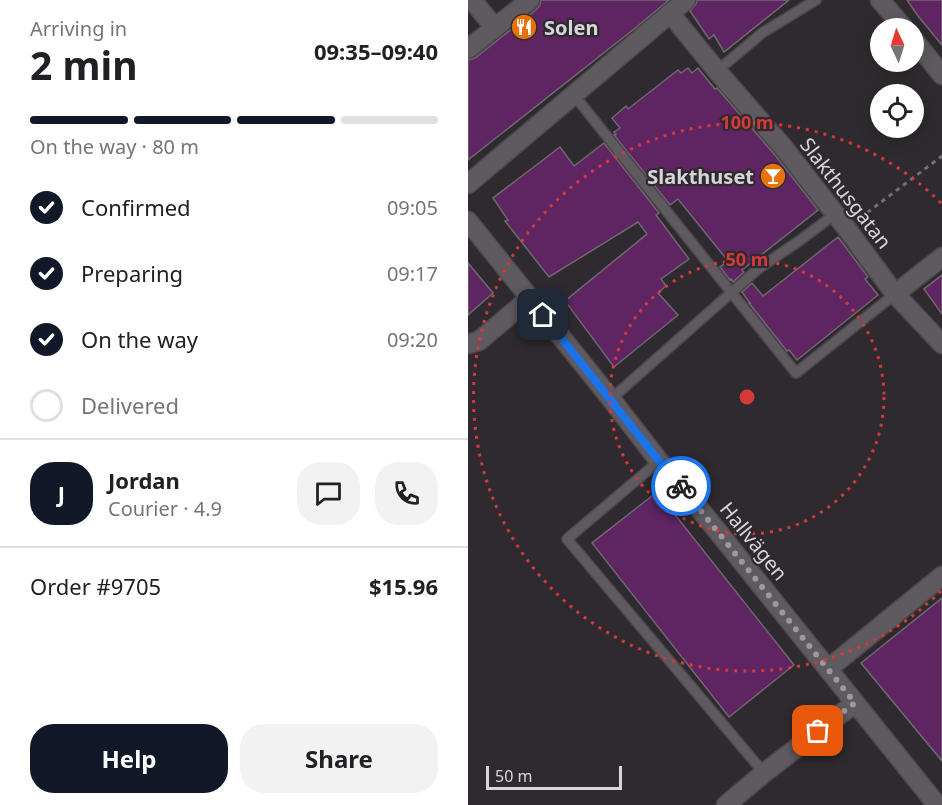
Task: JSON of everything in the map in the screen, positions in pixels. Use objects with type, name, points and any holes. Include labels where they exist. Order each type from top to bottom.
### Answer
[{"type":"street","points":[[472,0],[495,28]]},
{"type":"street","points":[[468,49],[530,0]]},
{"type":"street","points":[[468,184],[686,0]]},
{"type":"street","points":[[880,0],[895,18]]},
{"type":"street","name":"Slakthusgatan","points":[[670,13],[784,148],[895,294],[942,344]]},
{"type":"street","points":[[924,52],[942,75]]},
{"type":"street","name":"Hallvägen","points":[[468,221],[937,805]]},
{"type":"street","points":[[895,294],[942,257]]},
{"type":"street","points":[[468,344],[479,341],[530,298]]},
{"type":"street","points":[[828,669],[942,576]]},
{"type":"street","points":[[726,805],[855,703]]},
{"type":"lane","points":[[717,71],[762,33],[816,0]]},
{"type":"lane","points":[[574,95],[796,373],[895,294]]},
{"type":"lane","points":[[611,399],[758,268],[799,242],[835,214]]},
{"type":"lane","points":[[659,461],[567,539],[764,773]]},
{"type":"path","points":[[847,229],[942,156]]},
{"type":"building","points":[[541,0],[669,0],[468,160],[468,60],[475,58],[537,9]]},
{"type":"building","points":[[697,0],[789,0],[724,52],[714,35],[709,39],[690,11]]},
{"type":"building","points":[[907,0],[942,0],[942,45],[924,23],[924,18],[918,16]]},
{"type":"building","points":[[688,68],[692,73],[698,68],[715,89],[717,88],[775,155],[818,210],[742,270],[744,272],[733,282],[720,267],[728,261],[678,199],[670,205],[614,135],[616,134],[614,132],[620,128],[612,118],[626,106],[628,109],[678,70],[681,73]]},
{"type":"building","points":[[604,143],[659,213],[656,215],[689,259],[661,279],[666,286],[658,293],[678,315],[614,367],[565,301],[647,234],[638,222],[549,277],[505,221],[508,220],[493,198],[560,147],[574,166]]},
{"type":"building","points":[[838,237],[868,277],[865,279],[878,295],[797,360],[789,350],[787,351],[742,292],[752,283],[763,296]]},
{"type":"building","points":[[468,263],[493,293],[468,315]]},
{"type":"building","points":[[942,275],[942,314],[924,289]]},
{"type":"building","points":[[657,492],[794,665],[729,717],[592,543]]},
{"type":"building","points":[[942,598],[942,761],[861,663]]},
{"type":"way so far","points":[[681,486],[855,703],[818,731]]},
{"type":"place","name":"Solen","points":[[524,27]]},
{"type":"place","name":"Slakthuset","points":[[773,176]]},
{"type":"route","points":[[543,315],[681,486]]}]
